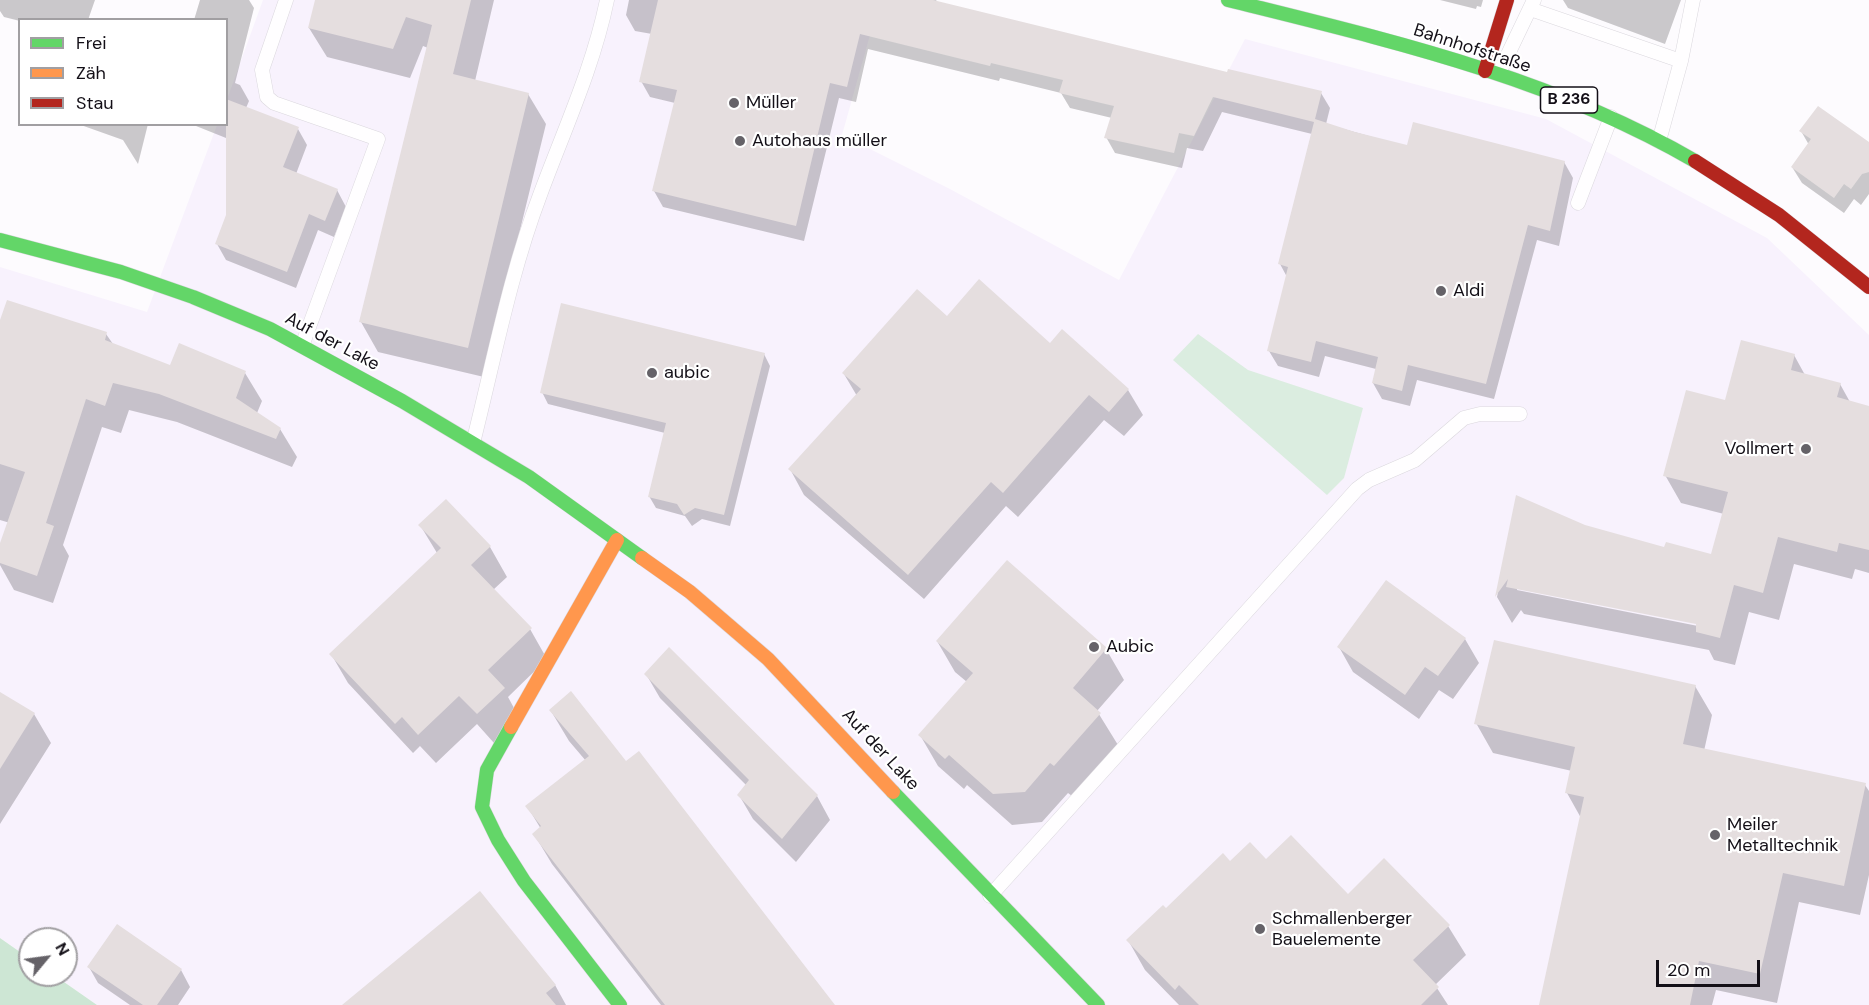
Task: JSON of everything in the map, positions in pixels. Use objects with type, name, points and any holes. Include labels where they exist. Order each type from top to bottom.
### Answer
[{"type":"street","name":"Bahnhofstraße","points":[[1228,0],[1399,44],[1491,73],[1611,117],[1659,141],[1761,201],[1815,240],[1869,287]]},
{"type":"street","points":[[1491,73],[1507,0]]},
{"type":"street","name":"Auf der Lake","points":[[0,240],[121,272],[193,297],[270,329],[402,400],[529,477],[690,592],[768,659],[990,896],[1098,1005]]},
{"type":"street","points":[[617,540],[487,770],[482,807],[498,840],[524,881],[620,1005]]},
{"type":"lane","points":[[286,0],[262,70],[267,98],[274,103],[378,139],[302,346]]},
{"type":"lane","points":[[473,444],[521,253],[539,195],[581,88],[607,0]]},
{"type":"lane","points":[[1659,141],[1681,61],[1693,0]]},
{"type":"lane","points":[[1491,73],[1532,5],[1681,61]]},
{"type":"lane","points":[[1578,203],[1611,117]]},
{"type":"lane","points":[[990,896],[1357,489],[1376,477],[1415,460],[1464,418],[1480,414],[1520,414]]},
{"type":"shaded area","points":[[263,0],[880,0],[842,135],[948,188],[1119,280],[1245,39],[1546,119],[1767,238],[1869,335],[1869,1005],[97,1005],[71,987],[78,987],[78,927],[18,927],[18,951],[0,938],[0,267],[147,312],[217,126],[228,126],[228,96]]},
{"type":"green space","points":[[1198,334],[1248,370],[1363,408],[1344,478],[1327,495],[1173,360]]},
{"type":"green space","points":[[0,938],[18,951],[18,987],[71,987],[97,1005],[0,1005]]},
{"type":"building","points":[[315,0],[471,0],[453,74],[529,93],[468,348],[359,322],[432,25],[406,17],[393,49],[308,28]]},
{"type":"building","points":[[658,0],[933,0],[1227,72],[1228,69],[1322,91],[1315,119],[1355,132],[1407,145],[1413,122],[1565,161],[1550,231],[1528,225],[1486,384],[1408,365],[1402,391],[1372,383],[1378,357],[1316,341],[1311,362],[1267,351],[1288,267],[1278,264],[1314,122],[1213,97],[1194,136],[1179,133],[1174,153],[1104,138],[1114,106],[1059,93],[1063,80],[991,63],[990,66],[860,34],[847,87],[830,83],[796,226],[652,191],[677,90],[639,82]]},
{"type":"building","points":[[228,100],[299,127],[283,167],[338,189],[325,221],[309,214],[287,272],[215,244],[226,215]]},
{"type":"building","points":[[1818,106],[1869,142],[1869,172],[1862,174],[1851,189],[1844,184],[1834,198],[1791,167],[1811,139],[1799,131]]},
{"type":"building","points":[[979,279],[1050,343],[1062,329],[1129,389],[1109,412],[1089,395],[1003,493],[991,482],[908,575],[788,469],[861,389],[842,373],[917,289],[947,316]]},
{"type":"building","points":[[7,300],[107,332],[105,340],[170,365],[179,343],[246,371],[236,398],[281,428],[276,439],[159,394],[113,383],[105,406],[86,399],[46,523],[54,526],[37,576],[0,563],[0,543],[25,472],[0,464],[0,320]]},
{"type":"building","name":"aubic","points":[[561,303],[765,353],[724,515],[695,508],[684,515],[677,504],[648,497],[666,423],[540,393]]},
{"type":"building","points":[[1741,340],[1795,354],[1791,370],[1841,383],[1837,397],[1869,406],[1869,550],[1839,543],[1837,552],[1778,537],[1763,593],[1734,585],[1720,638],[1696,632],[1696,624],[1506,587],[1508,579],[1495,597],[1516,495],[1585,525],[1664,547],[1666,542],[1711,554],[1728,492],[1663,476],[1686,390],[1725,400]]},
{"type":"building","points":[[446,499],[491,546],[471,565],[532,628],[488,670],[505,688],[477,714],[459,696],[418,735],[402,717],[395,724],[329,654],[441,548],[418,525]]},
{"type":"building","points":[[1007,560],[1107,648],[1073,688],[1101,713],[1054,766],[1050,763],[1025,792],[993,794],[949,755],[945,759],[918,735],[973,673],[936,641]]},
{"type":"building","points":[[1386,580],[1466,638],[1438,676],[1425,667],[1405,695],[1337,647]]},
{"type":"building","name":"Meiler Metalltechnik","points":[[1494,640],[1696,685],[1683,744],[1866,783],[1844,886],[1783,873],[1760,974],[1699,961],[1690,1005],[1539,1005],[1584,797],[1565,793],[1575,747],[1474,724]]},
{"type":"building","points":[[669,647],[818,795],[782,839],[737,795],[749,780],[644,674]]},
{"type":"building","points":[[571,691],[626,761],[639,751],[835,1005],[665,1005],[532,834],[541,826],[525,806],[589,756],[549,710]]},
{"type":"building","points":[[0,692],[35,713],[0,769]]},
{"type":"building","name":"Schmallenberger Bauelemente","points":[[1291,835],[1348,894],[1384,858],[1450,925],[1413,960],[1439,987],[1421,1005],[1199,1005],[1179,985],[1175,990],[1126,940],[1163,905],[1166,908],[1223,853],[1230,861],[1250,842],[1266,859]]},
{"type":"building","points":[[480,891],[556,985],[546,993],[556,1005],[342,1005]]},
{"type":"building","points":[[117,924],[182,969],[157,1005],[143,1005],[87,967]]},
{"type":"traffic: fast","points":[[1228,0],[1348,30],[1468,64],[1584,106],[1695,161]]},
{"type":"traffic: fast","points":[[0,240],[121,272],[193,297],[270,329],[402,401],[529,477],[642,558]]},
{"type":"traffic: fast","points":[[511,727],[487,770],[482,807],[498,840],[524,881],[620,1005]]},
{"type":"traffic: fast","points":[[893,792],[1098,1005]]},
{"type":"traffic: slow","points":[[511,727],[617,540]]},
{"type":"traffic: slow","points":[[642,558],[690,592],[768,659],[893,792]]},
{"type":"traffic: jam","points":[[1485,71],[1507,0]]},
{"type":"traffic: jam","points":[[1695,161],[1779,215],[1869,287]]},
{"type":"place","name":"Müller","points":[[734,103]]},
{"type":"place","name":"Autohaus müller","points":[[740,141]]},
{"type":"place","name":"Aldi","points":[[1441,291]]},
{"type":"place","name":"aubic","points":[[652,373]]},
{"type":"place","name":"Vollmert","points":[[1806,449]]},
{"type":"place","name":"Aubic","points":[[1094,647]]},
{"type":"place","name":"Meiler Metalltechnik","points":[[1715,835]]},
{"type":"place","name":"Schmallenberger Bauelemente","points":[[1260,929]]}]
